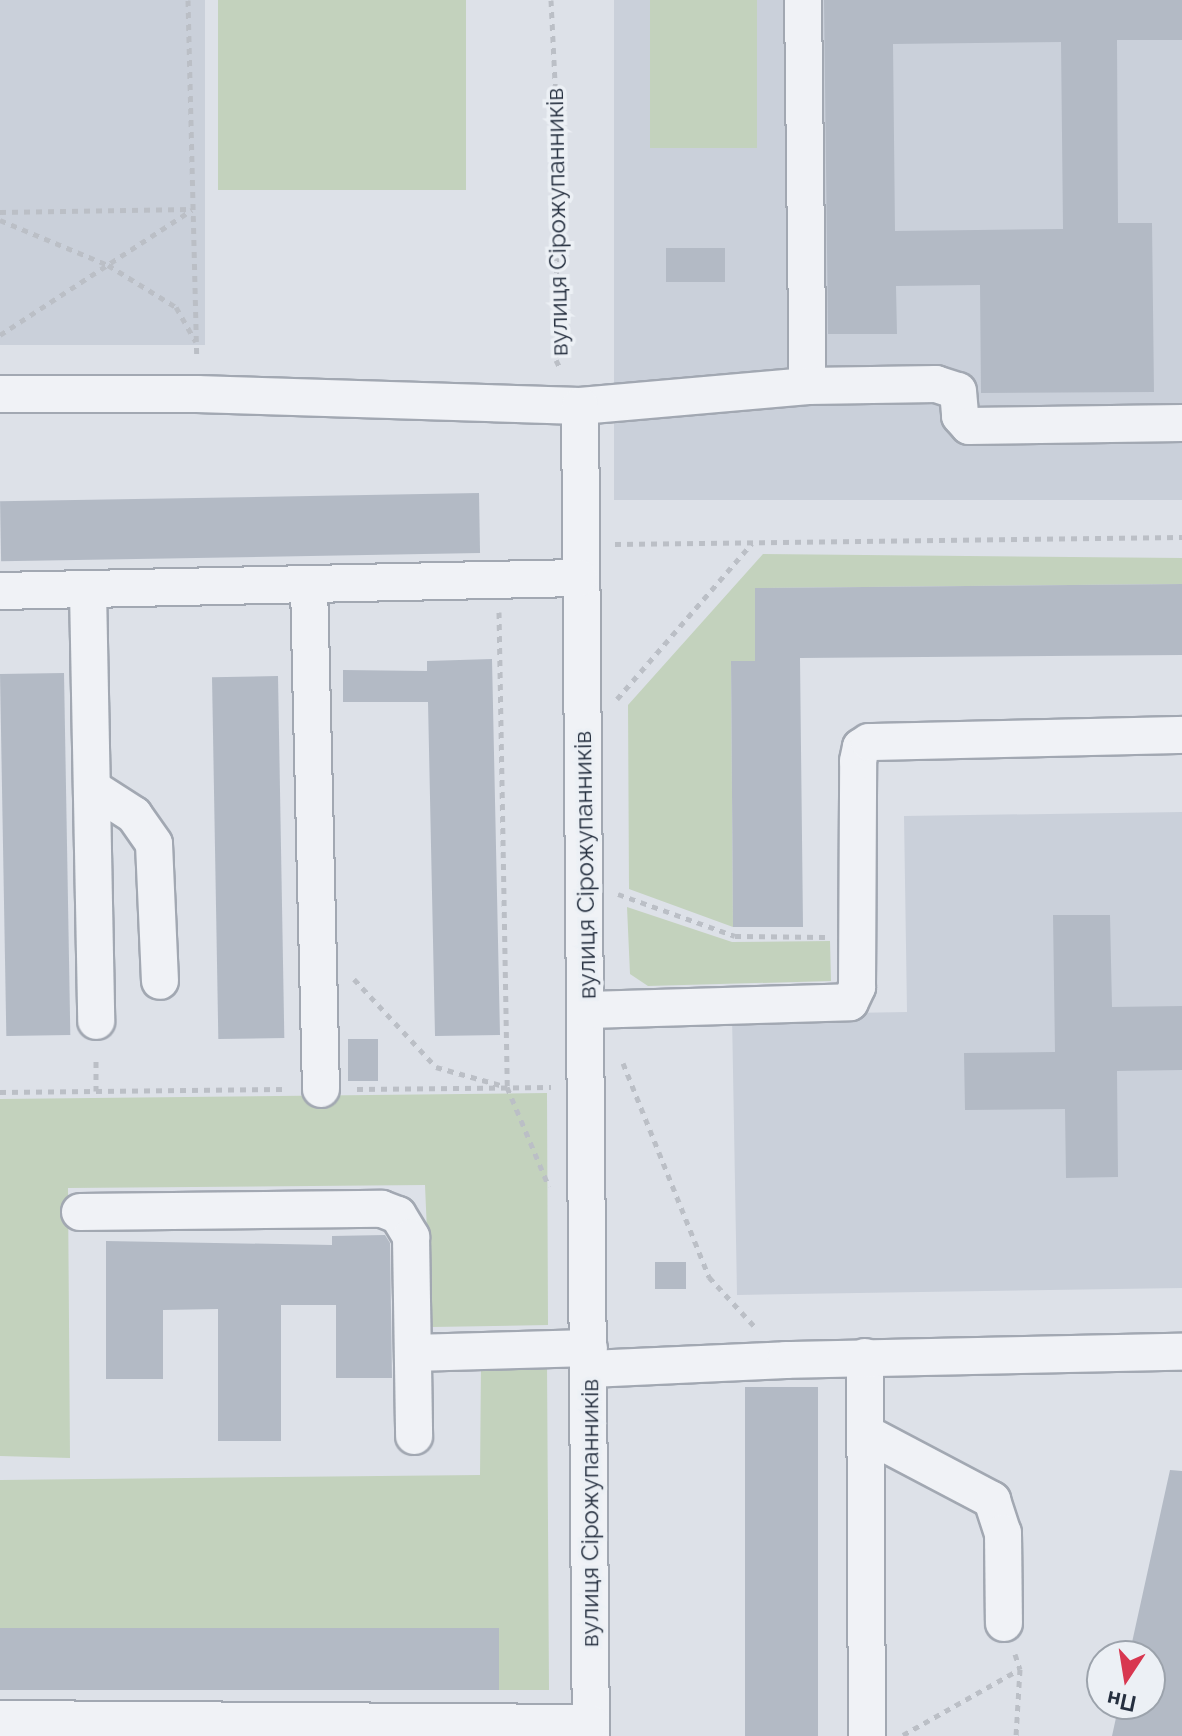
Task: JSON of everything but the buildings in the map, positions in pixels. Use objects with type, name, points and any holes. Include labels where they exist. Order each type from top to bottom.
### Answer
[{"type":"street","points":[[803,0],[808,386]]},
{"type":"street","points":[[0,394],[197,394],[580,406],[808,386],[949,386],[958,391],[964,422],[977,427],[1182,423]]},
{"type":"street","name":"вулиця Сірожупанників","points":[[580,406],[581,716],[588,1010],[590,1730]]},
{"type":"street","points":[[0,591],[499,580],[579,561]]},
{"type":"street","points":[[309,585],[321,1089]]},
{"type":"street","points":[[88,590],[96,1021]]},
{"type":"street","points":[[588,1010],[841,1005],[850,1002],[857,987],[858,761],[861,747],[869,742],[1182,735]]},
{"type":"street","points":[[92,788],[134,815],[154,844],[160,981]]},
{"type":"street","points":[[80,1212],[382,1209],[398,1215],[411,1237],[414,1436]]},
{"type":"street","points":[[413,1353],[786,1360],[1182,1352]]},
{"type":"street","points":[[865,1357],[867,1736]]},
{"type":"street","points":[[865,1433],[992,1500],[1003,1533],[1004,1623]]},
{"type":"street","points":[[0,1719],[105,1729],[590,1730]]},
{"type":"path","points":[[188,0],[197,394]]},
{"type":"path","name":"вулиця Сірожупанників","points":[[551,0],[557,123],[556,360],[580,406]]},
{"type":"path","points":[[0,212],[193,209]]},
{"type":"path","points":[[0,335],[193,209]]},
{"type":"path","points":[[0,220],[108,265],[176,307],[197,343]]},
{"type":"path","points":[[579,561],[753,542],[1182,537]]},
{"type":"path","points":[[581,716],[617,700],[753,542]]},
{"type":"path","points":[[499,580],[507,1087],[554,1199]]},
{"type":"path","points":[[617,894],[735,936],[857,937]]},
{"type":"path","points":[[318,940],[436,1067],[507,1087]]},
{"type":"path","points":[[0,1092],[96,1091],[96,1021]]},
{"type":"path","points":[[617,1048],[709,1277],[786,1360]]},
{"type":"path","points":[[1004,1623],[1020,1669],[1016,1736]]},
{"type":"path","points":[[902,1736],[1020,1669]]},
{"type":"shaded area","points":[[0,0],[205,0],[205,345],[0,345]]},
{"type":"shaded area","points":[[614,0],[1182,0],[1182,500],[614,500]]},
{"type":"shaded area","points":[[1182,812],[1182,1288],[737,1295],[732,1015],[907,1012],[904,816]]},
{"type":"green space","points":[[218,0],[466,0],[466,190],[218,190]]},
{"type":"green space","points":[[650,0],[757,0],[757,148],[650,148]]},
{"type":"green space","points":[[763,554],[1182,558],[1182,584],[755,588],[755,661],[731,662],[733,927],[629,889],[628,705]]},
{"type":"green space","points":[[627,907],[732,942],[830,941],[831,981],[648,986],[630,974]]},
{"type":"green space","points":[[547,1093],[548,1325],[431,1327],[425,1185],[68,1188],[70,1458],[0,1456],[0,1099]]},
{"type":"green space","points":[[547,1362],[549,1690],[499,1690],[498,1628],[0,1628],[0,1480],[480,1475],[481,1365]]}]
